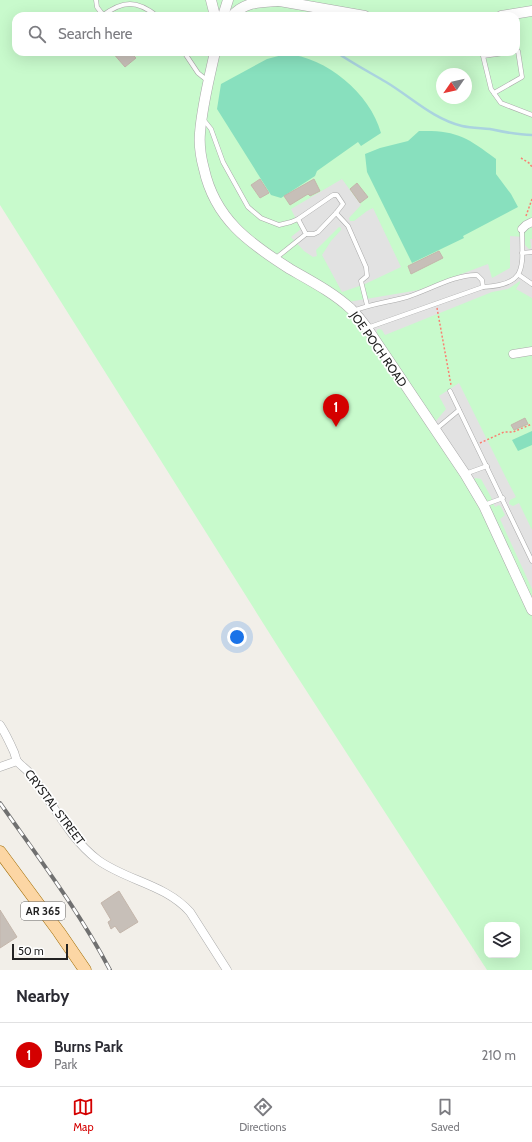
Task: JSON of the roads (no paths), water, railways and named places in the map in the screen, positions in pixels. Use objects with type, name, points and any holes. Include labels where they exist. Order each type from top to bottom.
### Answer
[{"type":"main road","name":"AR 365","points":[[0,852],[85,970]]},
{"type":"street","points":[[211,0],[214,12]]},
{"type":"street","points":[[224,12],[228,0]]},
{"type":"street","points":[[236,12],[240,8],[247,5],[275,0],[342,12]]},
{"type":"street","points":[[520,13],[532,11]]},
{"type":"street","name":"JOE POCH ROAD","points":[[213,56],[200,134],[202,160],[206,179],[214,198],[234,227],[247,239],[342,302],[367,328],[434,430],[465,474],[484,506],[531,605]]},
{"type":"street","points":[[522,229],[526,224],[532,222]]},
{"type":"street","points":[[513,354],[532,351]]},
{"type":"street","name":"CRYSTAL STREET","points":[[0,725],[8,738],[17,761],[30,773],[81,844],[97,859],[115,870],[169,894],[183,904],[190,912],[227,970]]},
{"type":"street","points":[[0,767],[17,761]]},
{"type":"lane","points":[[96,0],[97,7],[100,12]]},
{"type":"lane","points":[[108,12],[116,6],[130,2],[144,6],[152,12]]},
{"type":"lane","points":[[187,56],[198,73],[208,81]]},
{"type":"lane","points":[[483,56],[491,89],[501,103],[532,115]]},
{"type":"lane","points":[[494,93],[522,77],[519,56]]},
{"type":"lane","points":[[202,118],[211,129],[223,162],[250,210],[261,218],[279,225],[298,219],[335,195],[343,204],[318,232],[314,234],[306,234],[275,259]]},
{"type":"lane","points":[[336,213],[348,226],[366,267],[367,276],[361,281],[367,305]]},
{"type":"lane","points":[[298,219],[306,234]]},
{"type":"lane","points":[[367,328],[436,302],[483,287],[505,283],[518,275],[522,265],[522,229]]},
{"type":"lane","points":[[522,253],[532,252]]},
{"type":"lane","points":[[352,311],[367,305],[407,297],[468,276],[477,275],[480,277],[483,287]]},
{"type":"lane","points":[[518,275],[532,284]]},
{"type":"lane","points":[[450,391],[503,498],[532,561]]},
{"type":"lane","points":[[434,430],[459,410]]},
{"type":"lane","points":[[465,474],[487,466]]},
{"type":"lane","points":[[484,506],[503,498]]},
{"type":"waterway","points":[[342,56],[386,82],[432,113],[451,123],[465,127],[532,135]]},
{"type":"railway","points":[[0,803],[72,905],[110,970]]},
{"type":"place","name":"Burns Park","points":[[336,427]]}]
